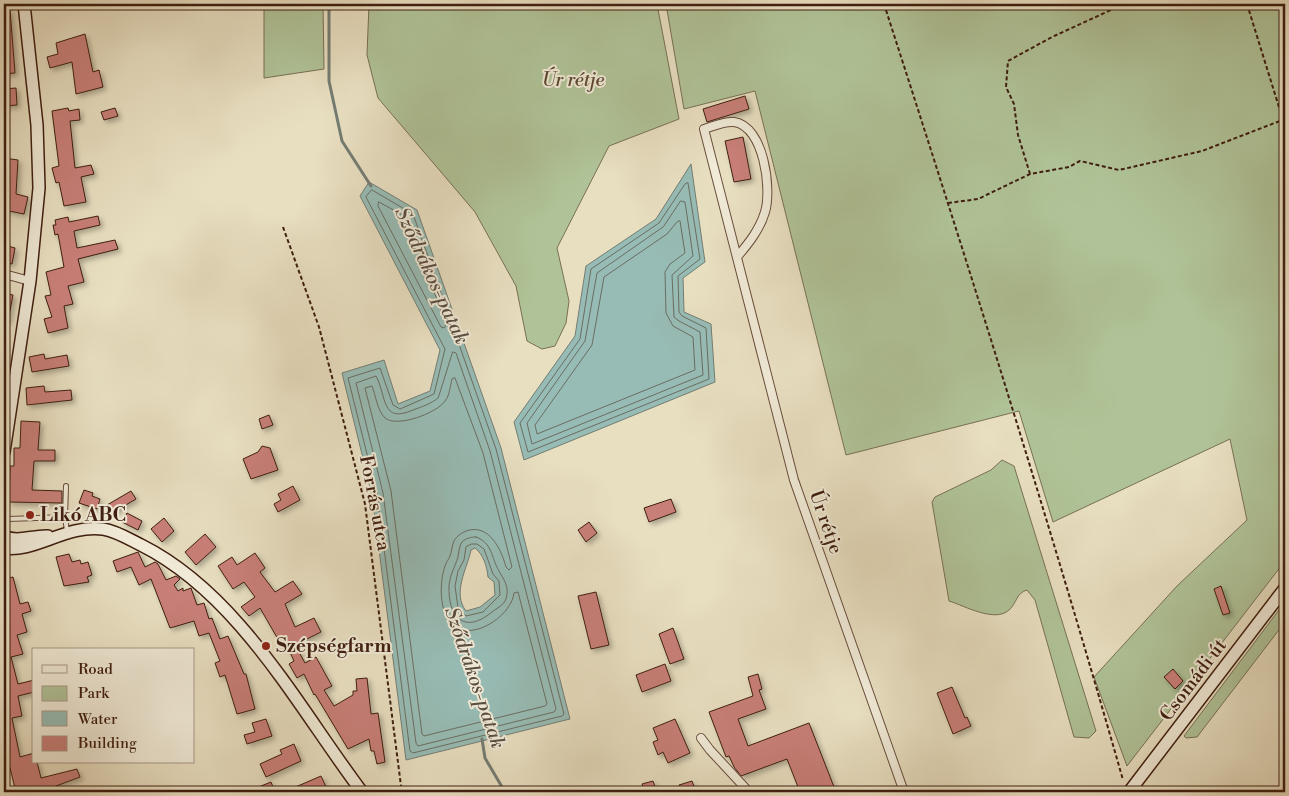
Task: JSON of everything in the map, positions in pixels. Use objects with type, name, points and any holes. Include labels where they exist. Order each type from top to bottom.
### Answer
[{"type":"main road","points":[[4,452],[30,280],[38,188],[37,134],[24,4]]},
{"type":"main road","points":[[4,548],[13,550],[86,527],[105,529],[123,536],[179,567],[206,590],[236,620],[254,642],[362,792]]},
{"type":"main road","points":[[4,536],[11,540],[36,535],[55,536]]},
{"type":"main road","name":"Csomádi út","points":[[1126,788],[1285,588]]},
{"type":"street","name":"Úr rétje","points":[[737,257],[760,227],[766,210],[768,187],[760,147],[752,132],[745,126],[734,122],[704,129],[794,480],[904,792]]},
{"type":"street","points":[[4,274],[30,280]]},
{"type":"street","points":[[701,738],[749,792]]},
{"type":"lane","points":[[66,486],[65,517],[68,533]]},
{"type":"lane","points":[[8,519],[65,517]]},
{"type":"path","points":[[884,4],[1083,638],[1126,788]]},
{"type":"path","points":[[1030,174],[1018,135],[1014,104],[1006,87],[1008,62],[1052,37],[1124,4]]},
{"type":"path","points":[[948,203],[978,199],[1030,174],[1069,167],[1080,161],[1120,170],[1202,151],[1284,119],[1247,4]]},
{"type":"path","name":"Forrás utca","points":[[283,226],[319,327],[365,504],[401,786],[399,792]]},
{"type":"path","points":[[4,777],[7,792]]},
{"type":"green space","points":[[264,4],[323,4],[324,69],[264,78]]},
{"type":"green space","points":[[369,4],[657,4],[679,119],[609,146],[557,248],[569,301],[566,323],[555,346],[542,349],[527,341],[516,286],[475,212],[378,98],[367,55]]},
{"type":"green space","points":[[666,4],[1285,4],[1285,561],[1127,766],[1094,677],[1177,586],[1247,520],[1230,439],[1053,522],[1019,411],[846,455],[755,91],[684,109]]},
{"type":"green space","points":[[1002,460],[1014,466],[1096,731],[1089,738],[1074,737],[1035,600],[1027,590],[1021,593],[1009,610],[1003,614],[996,615],[980,612],[949,601],[932,502],[935,497],[991,470]]},
{"type":"green space","points":[[1285,602],[1285,622],[1197,737],[1186,738],[1184,736]]},
{"type":"water","points":[[691,164],[705,262],[683,278],[684,312],[711,324],[715,382],[524,460],[514,422],[575,336],[586,266],[656,219]]},
{"type":"water","points":[[369,182],[417,210],[501,448],[570,719],[406,760],[372,495],[342,373],[384,360],[398,404],[430,391],[440,350],[360,196]],"holes":[[[475,548],[484,561],[488,577],[494,582],[495,595],[480,607],[466,611],[460,597],[460,589],[471,550]]]},
{"type":"building","points":[[4,10],[10,10],[15,73],[4,74]]},
{"type":"building","points":[[85,34],[93,72],[99,70],[103,87],[76,94],[72,62],[50,68],[47,57],[58,54],[56,43]]},
{"type":"building","points":[[16,88],[17,105],[4,106],[4,89]]},
{"type":"building","points":[[745,96],[749,109],[707,122],[703,109]]},
{"type":"building","points":[[68,108],[69,111],[79,109],[80,120],[70,121],[75,168],[91,165],[94,174],[81,177],[86,202],[64,206],[59,182],[56,183],[52,168],[59,166],[52,111]]},
{"type":"building","points":[[115,108],[118,116],[104,120],[101,112]]},
{"type":"building","points":[[743,137],[751,179],[734,182],[725,141]]},
{"type":"building","points":[[4,158],[18,160],[16,194],[28,197],[24,214],[4,210]]},
{"type":"building","points":[[98,216],[100,225],[74,231],[77,248],[115,240],[118,249],[78,259],[84,282],[68,286],[73,304],[64,306],[68,328],[48,333],[44,319],[52,317],[45,296],[51,295],[46,272],[64,267],[58,234],[55,235],[53,225],[56,225],[55,220],[68,217],[69,222]]},
{"type":"building","points":[[4,245],[15,248],[12,264],[4,262]]},
{"type":"building","points":[[4,293],[13,295],[8,321],[4,321]]},
{"type":"building","points":[[44,354],[45,359],[67,355],[69,366],[32,372],[29,357]]},
{"type":"building","points":[[44,386],[45,392],[71,390],[72,400],[27,405],[26,388]]},
{"type":"building","points":[[269,415],[273,425],[262,429],[259,419]]},
{"type":"building","points":[[21,421],[40,422],[38,450],[55,450],[55,461],[34,461],[32,490],[62,491],[62,503],[9,502],[10,466],[14,466],[14,448],[20,448]]},
{"type":"building","points":[[262,446],[270,448],[278,470],[251,479],[243,459],[258,452]]},
{"type":"building","points":[[293,486],[300,500],[278,512],[274,504],[281,500],[278,494]]},
{"type":"building","points":[[84,490],[93,493],[92,496],[100,499],[97,509],[79,503]]},
{"type":"building","points":[[131,491],[136,499],[112,513],[107,505]]},
{"type":"building","points":[[671,499],[676,512],[649,522],[644,508]]},
{"type":"building","points":[[127,513],[142,521],[138,530],[122,522]]},
{"type":"building","points":[[164,518],[174,531],[162,542],[151,529]]},
{"type":"building","points":[[589,522],[597,533],[586,542],[578,530]]},
{"type":"building","points":[[205,534],[216,547],[196,565],[185,552]]},
{"type":"building","points":[[138,552],[145,567],[155,562],[158,564],[166,580],[176,576],[180,579],[174,585],[178,591],[183,588],[183,591],[191,588],[197,605],[204,603],[209,619],[212,618],[220,639],[228,636],[244,674],[246,674],[255,709],[237,714],[225,675],[220,677],[215,663],[220,661],[209,633],[199,636],[194,621],[170,628],[151,579],[139,585],[131,567],[117,572],[113,561]]},
{"type":"building","points":[[255,553],[265,568],[260,572],[275,592],[293,581],[302,594],[285,604],[295,627],[314,618],[321,632],[295,645],[305,663],[316,657],[332,686],[324,690],[334,706],[353,695],[353,691],[357,691],[356,679],[367,678],[371,714],[378,713],[385,762],[377,764],[374,751],[371,751],[369,739],[348,749],[314,695],[304,674],[297,678],[289,664],[294,661],[287,646],[283,648],[260,608],[249,616],[241,607],[255,597],[244,582],[233,589],[218,566],[232,557],[237,565]]},
{"type":"building","points":[[69,554],[72,562],[80,560],[81,564],[88,562],[92,575],[87,577],[89,582],[64,586],[56,557]]},
{"type":"building","points":[[13,577],[20,604],[28,602],[31,611],[22,614],[27,632],[17,635],[23,654],[11,657],[18,684],[32,680],[32,692],[18,696],[22,716],[12,718],[20,757],[32,754],[32,764],[38,764],[41,778],[77,769],[80,777],[40,792],[16,792],[4,744],[4,579]]},
{"type":"building","points":[[1221,586],[1230,613],[1223,615],[1214,589]]},
{"type":"building","points":[[596,592],[609,645],[591,649],[578,596]]},
{"type":"building","points":[[673,628],[684,659],[670,664],[659,634]]},
{"type":"building","points":[[665,664],[671,681],[642,692],[636,675]]},
{"type":"building","points":[[1173,669],[1183,681],[1175,689],[1164,677]]},
{"type":"building","points":[[758,674],[762,689],[759,690],[766,709],[738,719],[748,746],[809,723],[836,792],[800,792],[787,759],[741,776],[729,756],[726,757],[709,712],[753,696],[748,677]]},
{"type":"building","points":[[952,687],[965,718],[967,717],[971,726],[953,734],[937,693]]},
{"type":"building","points":[[266,719],[272,736],[247,744],[244,735],[255,732],[252,723]]},
{"type":"building","points":[[675,719],[690,753],[668,763],[663,752],[658,755],[653,742],[658,740],[653,728]]},
{"type":"building","points":[[294,744],[301,761],[266,777],[260,764],[282,754],[280,750]]},
{"type":"building","points":[[321,776],[326,787],[313,792],[284,792]]},
{"type":"building","points":[[653,781],[657,792],[645,792],[642,784]]},
{"type":"building","points":[[692,781],[696,792],[681,792],[679,785]]},
{"type":"building","points":[[271,782],[275,792],[246,792]]},
{"type":"waterway","name":"Sződrákos-patak","points":[[329,4],[329,81],[342,141],[371,186]]},
{"type":"waterway","name":"Sződrákos-patak","points":[[482,739],[485,758],[505,792]]},
{"type":"place","name":"Likó ABC","points":[[30,515]]},
{"type":"place","name":"Szépségfarm","points":[[266,646]]}]
